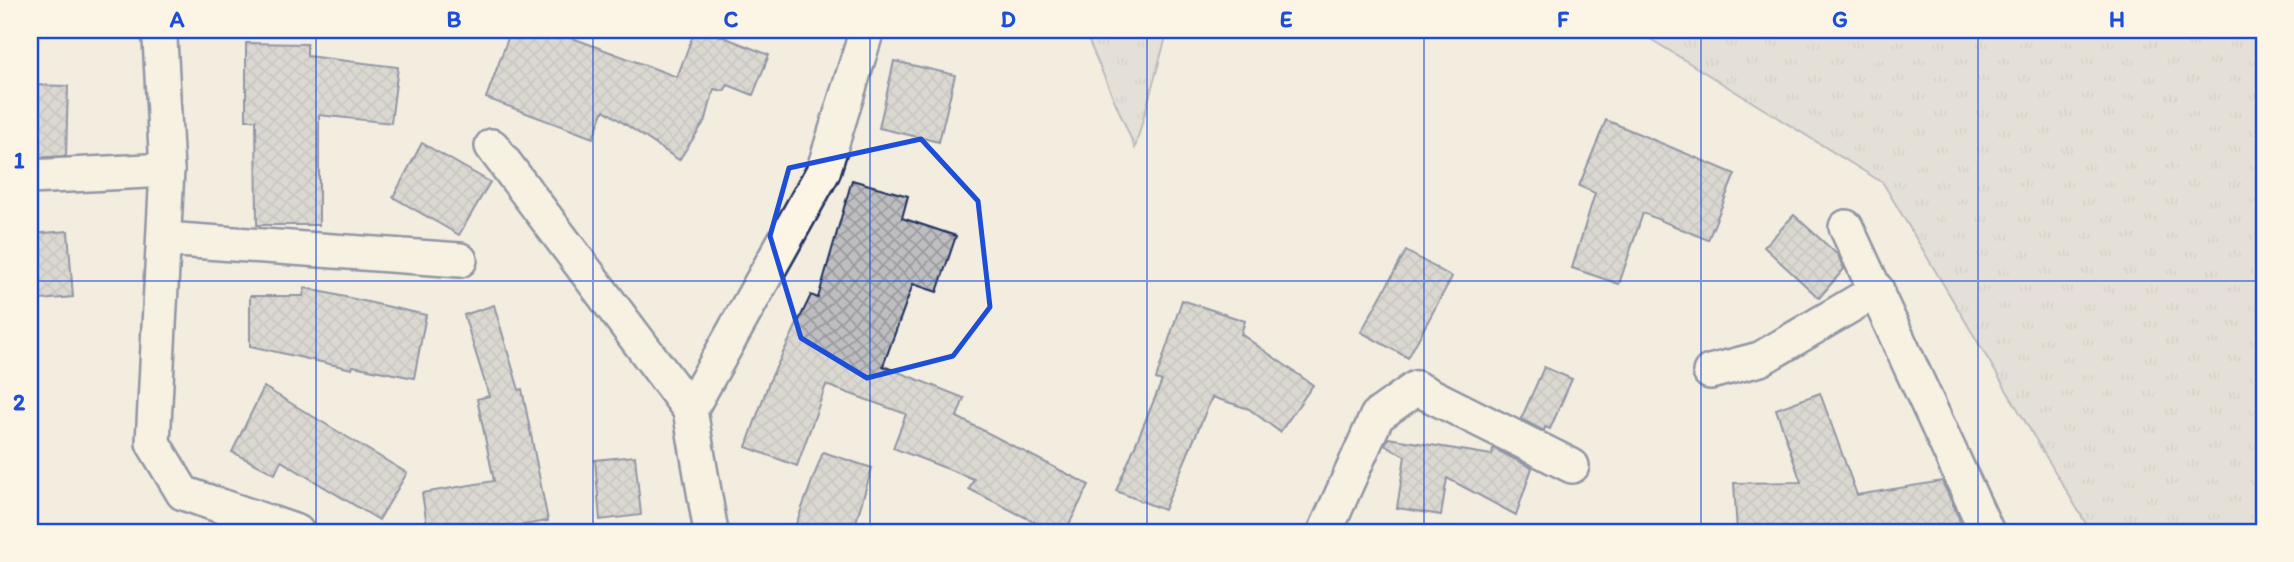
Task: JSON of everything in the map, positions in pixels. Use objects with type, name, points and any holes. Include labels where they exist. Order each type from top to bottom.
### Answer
[{"type":"street","points":[[157,30],[160,39],[167,170],[153,443],[183,493],[297,532]]},
{"type":"street","points":[[690,410],[823,172],[867,30]]},
{"type":"street","points":[[492,146],[690,410],[711,532]]},
{"type":"street","points":[[30,177],[167,170]]},
{"type":"street","points":[[1846,227],[1987,532]]},
{"type":"street","points":[[164,239],[460,260]]},
{"type":"street","points":[[1710,372],[1760,359],[1877,290]]},
{"type":"street","points":[[1325,532],[1377,416],[1416,388],[1572,466]]},
{"type":"highlighted area","points":[[921,139],[978,201],[990,307],[953,356],[867,378],[801,338],[770,236],[789,168]]},
{"type":"green space","points":[[1084,30],[1168,30],[1135,148]]},
{"type":"green space","points":[[1636,30],[2264,30],[2264,532],[2091,532],[1883,183]]},
{"type":"building","points":[[511,30],[551,30],[677,77],[695,30],[706,30],[769,55],[753,95],[728,85],[724,91],[714,89],[706,119],[679,160],[604,110],[593,138],[486,98]]},
{"type":"building","points":[[246,43],[307,44],[307,56],[398,67],[391,123],[319,115],[319,225],[257,225],[256,120],[246,120]]},
{"type":"building","points":[[894,61],[955,75],[939,142],[879,128]]},
{"type":"building","points":[[30,85],[68,86],[66,156],[30,158]]},
{"type":"building","points":[[1606,120],[1735,174],[1708,240],[1643,213],[1619,284],[1572,268],[1595,193],[1579,186]]},
{"type":"building","points":[[422,143],[490,182],[459,235],[393,197]]},
{"type":"building","points":[[852,180],[908,196],[902,218],[956,236],[937,292],[913,284],[883,366],[964,398],[957,417],[1089,485],[1065,532],[1054,532],[969,489],[974,479],[893,448],[906,414],[826,385],[797,466],[746,447],[769,382],[811,295],[818,298]]},
{"type":"building","points":[[1794,215],[1838,255],[1844,269],[1819,298],[1764,247]]},
{"type":"building","points":[[68,231],[73,297],[30,301],[30,234]]},
{"type":"building","points":[[1406,251],[1452,277],[1408,358],[1361,332]]},
{"type":"building","points":[[305,288],[426,315],[414,378],[353,366],[352,369],[250,346],[250,296],[303,296]]},
{"type":"building","points":[[1182,300],[1245,321],[1241,334],[1313,385],[1280,432],[1249,409],[1212,397],[1164,510],[1116,491],[1162,381],[1156,379]]},
{"type":"building","points":[[494,305],[519,390],[522,389],[548,521],[481,532],[428,532],[422,493],[494,481],[477,399],[489,396],[464,315]]},
{"type":"building","points":[[1544,367],[1572,379],[1550,429],[1545,427],[1544,431],[1521,419]]},
{"type":"building","points":[[264,387],[407,473],[379,520],[281,461],[275,474],[232,452]]},
{"type":"building","points":[[1820,393],[1857,495],[1942,481],[1959,518],[1962,532],[1737,532],[1734,483],[1801,482],[1776,409]]},
{"type":"building","points":[[1388,438],[1492,455],[1493,448],[1532,468],[1516,515],[1447,478],[1441,515],[1397,508],[1405,456],[1385,445]]},
{"type":"building","points":[[823,452],[872,468],[853,532],[793,532]]},
{"type":"building","points":[[635,456],[641,515],[600,520],[595,460]]}]
